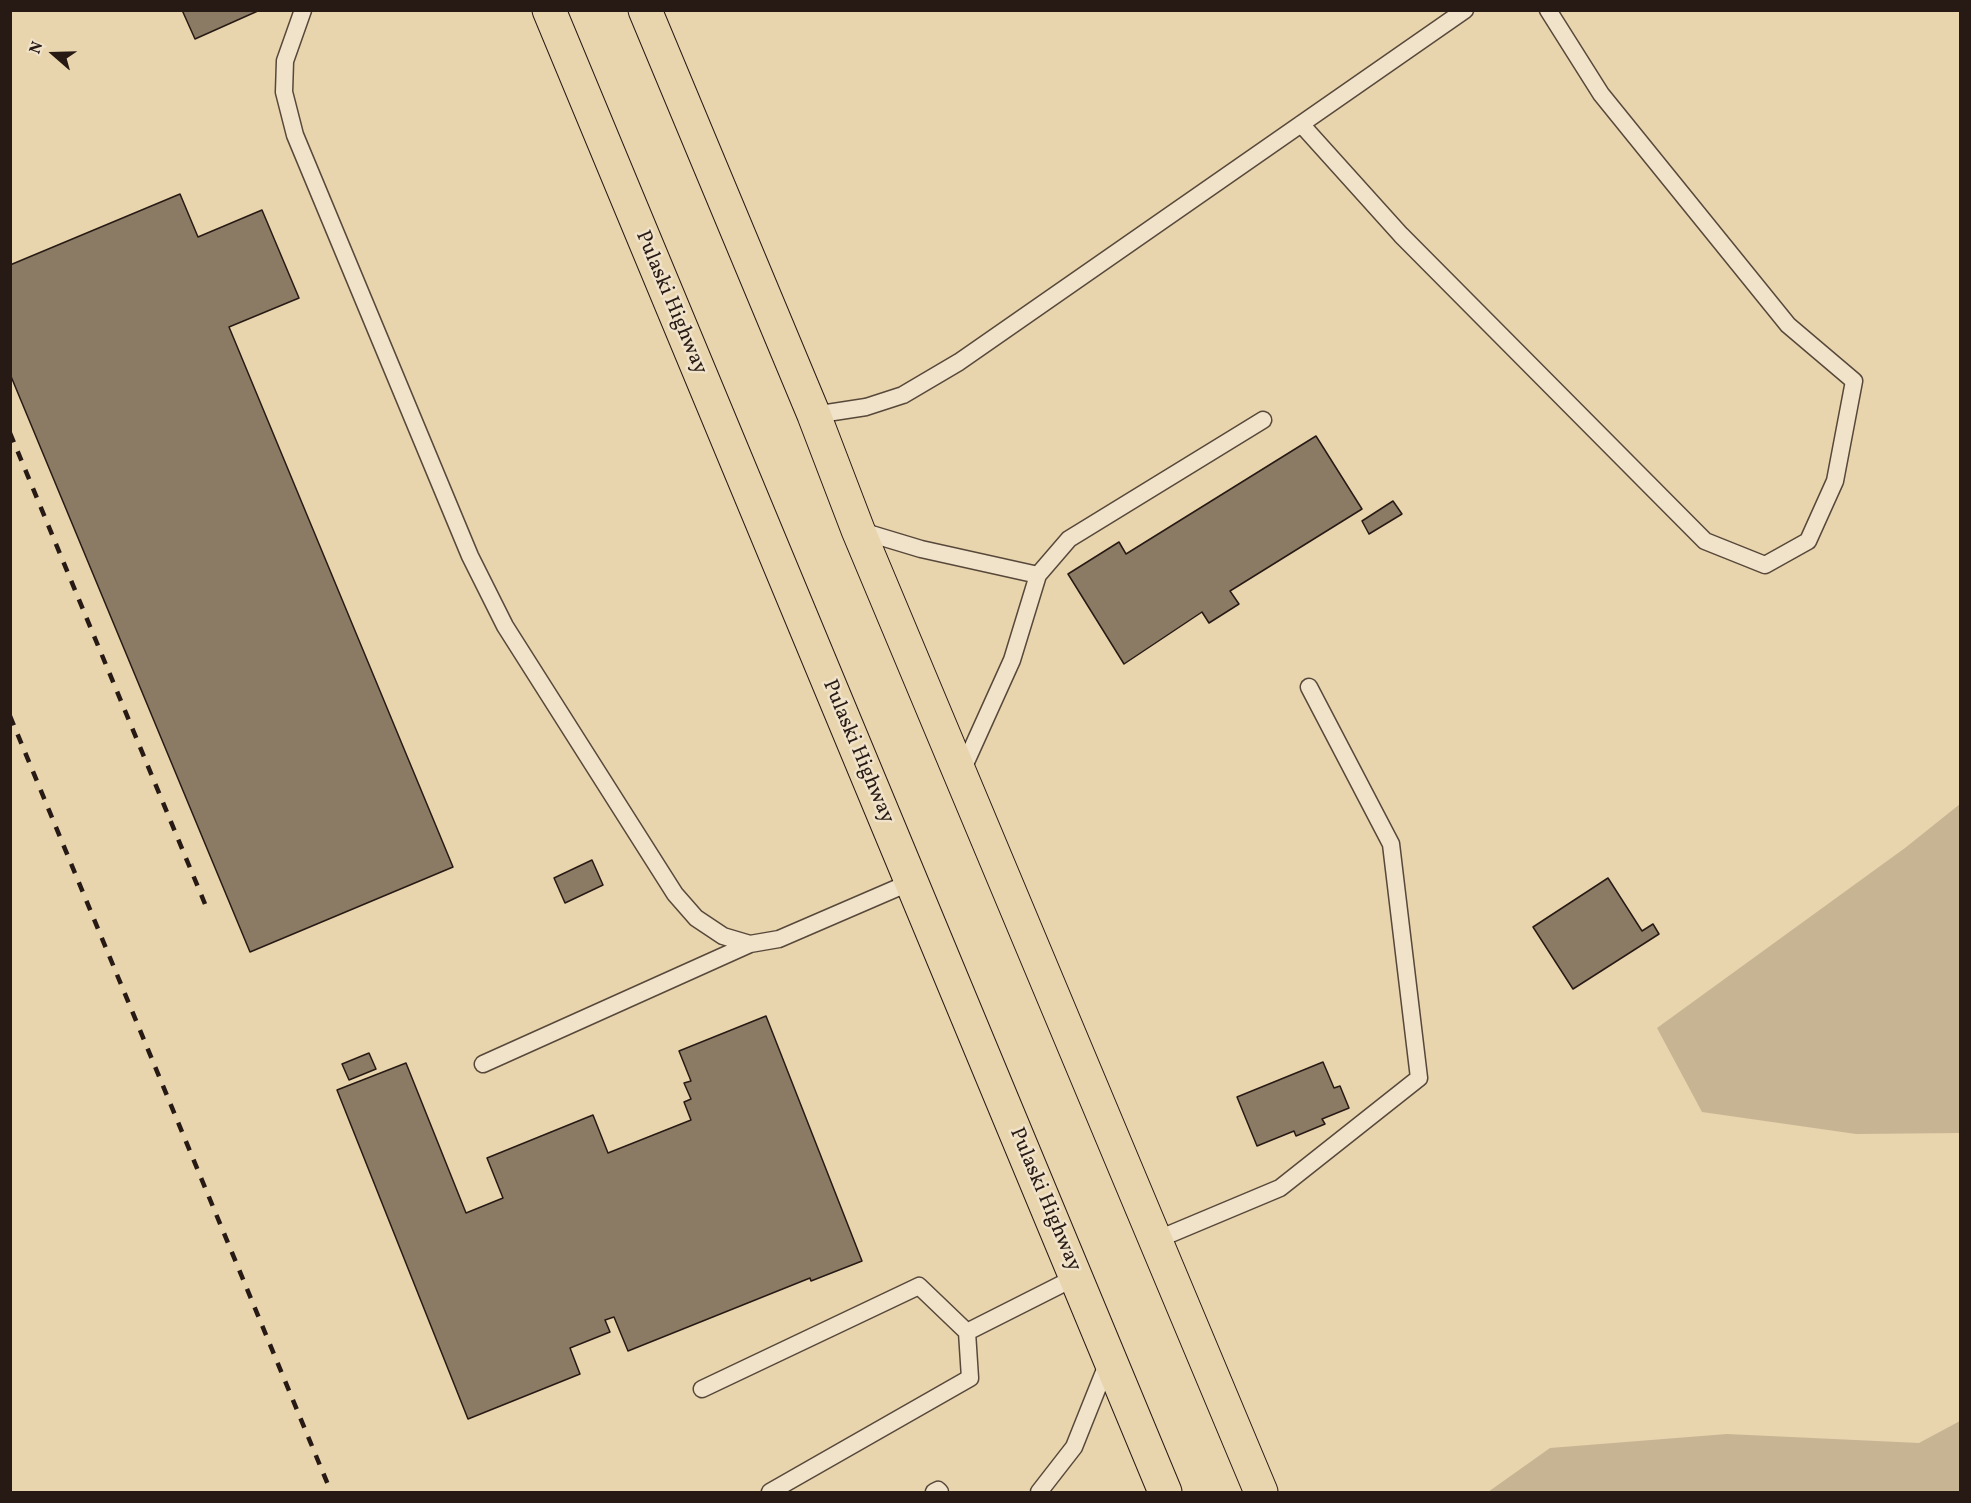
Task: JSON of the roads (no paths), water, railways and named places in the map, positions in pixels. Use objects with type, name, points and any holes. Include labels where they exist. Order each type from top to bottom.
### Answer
[{"type":"highway","name":"Pulaski Highway","points":[[549,10],[1165,1492]]},
{"type":"highway","points":[[645,10],[814,415],[858,530],[1261,1492]]},
{"type":"lane","points":[[303,10],[285,61],[284,92],[295,135],[470,556],[505,626],[675,894],[696,918],[723,936],[750,944]]},
{"type":"lane","points":[[814,415],[866,407],[903,395],[959,362],[1466,10]]},
{"type":"lane","points":[[1301,124],[1401,235],[1705,541],[1765,565],[1808,541],[1835,481],[1854,381],[1788,325],[1601,94],[1548,10]]},
{"type":"lane","points":[[961,774],[1012,660],[1038,574],[1069,539],[1263,420]]},
{"type":"lane","points":[[858,530],[921,549],[1038,574]]},
{"type":"lane","points":[[1156,1240],[1280,1188],[1419,1078],[1391,844],[1309,687]]},
{"type":"lane","points":[[483,1064],[750,944],[779,939],[911,882]]},
{"type":"lane","points":[[967,1332],[1076,1277]]},
{"type":"lane","points":[[702,1389],[919,1286],[967,1332],[970,1378],[770,1492]]},
{"type":"lane","points":[[1039,1492],[1074,1447],[1110,1358]]},
{"type":"lane","points":[[934,1492],[938,1490],[940,1492]]},
{"type":"railway","points":[[10,433],[205,904]]},
{"type":"railway","points":[[10,716],[331,1492]]}]
